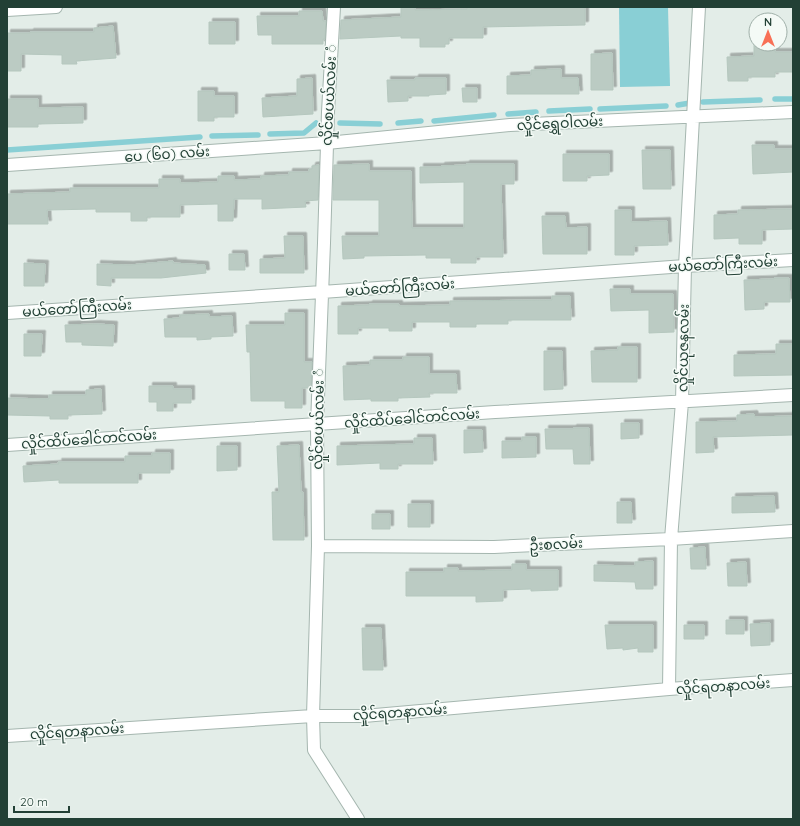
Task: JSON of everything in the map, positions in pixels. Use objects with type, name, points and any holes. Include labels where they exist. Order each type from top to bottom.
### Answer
[{"type":"street","points":[[7,10],[56,7]]},
{"type":"street","name":"လှိုင်စပယ်လမ်း ံ","points":[[334,7],[327,143],[317,424],[318,546],[313,716],[314,750],[358,819]]},
{"type":"street","name":"လှိုင်ယုဇနလမ်း","points":[[669,690],[671,539],[682,402],[685,266],[699,7]]},
{"type":"street","name":"လှိုင်ရွှေဝါလမ်း","points":[[327,143],[510,125],[793,112]]},
{"type":"street","name":"ပေ (၆၀) လမ်း","points":[[7,165],[327,143]]},
{"type":"street","name":"မယ်တော်ကြီးလမ်း","points":[[7,313],[685,266],[793,260]]},
{"type":"street","name":"လှိုင်ထိပ်ခေါင်တင်လမ်း","points":[[7,445],[317,424],[793,395]]},
{"type":"street","name":"ဦးစလမ်း","points":[[318,546],[494,546],[671,539],[793,531]]},
{"type":"street","name":"လှိုင်ရတနာလမ်း","points":[[7,736],[313,716],[364,716],[793,680]]},
{"type":"water","points":[[619,7],[668,7],[670,86],[620,87]]},
{"type":"building","points":[[401,7],[415,7],[415,10],[467,9],[467,7],[585,7],[585,25],[483,27],[483,38],[449,38],[449,44],[445,44],[445,47],[420,47],[420,38],[401,38],[401,36],[340,39],[341,20],[401,17]]},
{"type":"building","points":[[299,11],[322,11],[323,21],[326,21],[325,39],[323,39],[323,44],[272,44],[272,35],[258,35],[257,16],[299,16]]},
{"type":"building","points":[[209,22],[235,22],[235,44],[209,44]]},
{"type":"building","points":[[113,26],[116,58],[76,61],[77,64],[62,64],[62,55],[21,54],[21,71],[7,71],[7,33],[94,32],[94,28]]},
{"type":"building","points":[[754,52],[793,52],[793,72],[775,72],[775,77],[748,77],[748,81],[728,81],[727,57],[754,56]]},
{"type":"building","points":[[612,53],[613,90],[591,90],[591,54]]},
{"type":"building","points":[[561,69],[561,78],[578,78],[579,94],[507,94],[507,76],[531,75],[531,70]]},
{"type":"building","points":[[312,78],[313,114],[263,117],[262,98],[297,96],[297,79]]},
{"type":"building","points":[[415,78],[446,78],[446,94],[408,96],[408,101],[388,102],[387,80],[415,80]]},
{"type":"building","points":[[462,88],[477,88],[477,102],[463,102]]},
{"type":"building","points":[[198,91],[214,91],[214,96],[234,96],[234,117],[214,117],[214,121],[198,121]]},
{"type":"building","points":[[7,99],[38,99],[38,108],[83,107],[83,123],[38,124],[38,127],[7,127]]},
{"type":"building","points":[[752,145],[774,145],[774,149],[793,149],[793,172],[753,174]]},
{"type":"building","points":[[642,150],[670,150],[671,189],[643,189]]},
{"type":"building","points":[[563,154],[609,154],[609,175],[587,176],[587,181],[563,181]]},
{"type":"building","points":[[369,164],[369,171],[411,171],[412,228],[464,228],[464,182],[420,183],[420,167],[441,167],[466,164],[514,164],[514,184],[501,184],[503,257],[476,257],[476,263],[451,263],[451,258],[426,258],[426,255],[364,256],[364,258],[343,259],[342,236],[379,236],[379,200],[333,200],[334,165]]},
{"type":"building","points":[[319,165],[318,200],[305,201],[306,207],[262,209],[262,199],[234,199],[233,221],[218,221],[218,204],[180,205],[180,217],[147,217],[147,221],[131,221],[131,212],[96,212],[96,209],[47,210],[48,224],[7,224],[7,194],[70,192],[70,188],[159,188],[159,179],[180,179],[180,183],[218,182],[218,176],[234,176],[234,180],[261,179],[261,176],[289,175],[289,172],[309,172],[309,169],[312,169],[312,166]]},
{"type":"building","points":[[793,209],[793,229],[762,230],[762,244],[739,244],[739,238],[714,239],[714,215],[738,214],[738,210]]},
{"type":"building","points":[[615,210],[631,210],[631,222],[667,221],[668,245],[634,246],[634,255],[615,255]]},
{"type":"building","points":[[542,216],[565,216],[566,228],[587,227],[587,254],[543,254]]},
{"type":"building","points":[[284,236],[303,236],[304,273],[260,273],[260,259],[285,258]]},
{"type":"building","points":[[229,254],[244,254],[245,270],[229,270]]},
{"type":"building","points":[[173,261],[173,263],[205,265],[206,273],[161,278],[111,278],[111,286],[97,285],[97,264],[130,265]]},
{"type":"building","points":[[24,263],[45,264],[44,286],[24,286]]},
{"type":"building","points":[[789,278],[790,302],[764,302],[764,309],[745,310],[744,280]]},
{"type":"building","points":[[610,289],[630,289],[630,294],[673,294],[674,332],[649,333],[649,310],[611,311]]},
{"type":"building","points":[[552,296],[570,296],[571,320],[508,320],[508,324],[476,324],[476,327],[450,327],[450,322],[412,322],[412,331],[389,331],[389,328],[358,328],[358,334],[338,334],[338,306],[369,304],[399,304],[399,306],[450,305],[450,301],[552,300]]},
{"type":"building","points":[[285,313],[304,313],[304,362],[312,362],[311,388],[302,388],[302,408],[285,408],[285,401],[251,401],[250,352],[247,352],[246,325],[285,325]]},
{"type":"building","points":[[209,314],[209,317],[232,316],[233,336],[211,337],[211,339],[197,340],[197,337],[165,337],[164,319],[180,318],[180,315]]},
{"type":"building","points":[[65,325],[114,325],[113,346],[82,345],[82,342],[66,342]]},
{"type":"building","points":[[24,334],[42,334],[41,356],[24,356]]},
{"type":"building","points":[[776,344],[793,344],[793,375],[734,376],[734,355],[776,354]]},
{"type":"building","points":[[618,347],[637,347],[637,382],[592,382],[591,351],[618,350]]},
{"type":"building","points":[[544,351],[562,351],[563,389],[544,390]]},
{"type":"building","points":[[403,357],[429,357],[429,374],[456,374],[457,393],[429,393],[430,397],[398,398],[398,401],[371,401],[371,399],[344,400],[343,366],[370,365],[370,360],[403,360]]},
{"type":"building","points":[[149,386],[173,386],[173,389],[191,389],[191,403],[173,403],[173,411],[157,411],[157,402],[149,402]]},
{"type":"building","points":[[101,389],[102,414],[68,415],[68,419],[50,419],[50,416],[7,415],[7,398],[49,399],[49,395],[86,395],[86,390]]},
{"type":"building","points":[[754,414],[755,417],[793,416],[793,435],[713,437],[714,452],[696,453],[696,422],[737,421],[737,415]]},
{"type":"building","points":[[621,423],[639,423],[639,438],[621,439]]},
{"type":"building","points":[[589,428],[590,464],[574,464],[573,449],[546,449],[545,429]]},
{"type":"building","points":[[464,430],[482,430],[483,452],[464,453]]},
{"type":"building","points":[[522,437],[536,437],[536,457],[502,458],[502,441],[522,441]]},
{"type":"building","points":[[414,438],[432,438],[433,464],[398,464],[398,469],[380,469],[380,463],[337,465],[337,446],[414,444]]},
{"type":"building","points":[[299,445],[301,492],[303,492],[304,540],[273,540],[272,492],[279,492],[277,446]]},
{"type":"building","points":[[217,446],[237,446],[237,470],[217,471]]},
{"type":"building","points":[[152,453],[170,453],[170,473],[138,473],[138,483],[59,483],[59,480],[24,482],[23,466],[59,464],[58,462],[125,462],[125,456],[152,456]]},
{"type":"building","points":[[774,496],[775,512],[732,513],[732,497]]},
{"type":"building","points":[[617,502],[631,502],[632,523],[617,523]]},
{"type":"building","points":[[408,504],[430,504],[430,527],[408,527]]},
{"type":"building","points":[[372,514],[390,514],[390,529],[372,529]]},
{"type":"building","points":[[705,547],[706,569],[691,569],[690,548]]},
{"type":"building","points":[[653,561],[653,589],[636,589],[635,582],[594,581],[594,565],[635,566],[635,562]]},
{"type":"building","points":[[746,562],[747,586],[728,586],[727,563]]},
{"type":"building","points":[[512,564],[526,564],[526,570],[558,570],[558,590],[503,590],[503,601],[476,602],[476,596],[406,596],[406,572],[444,572],[444,568],[458,568],[458,571],[512,570]]},
{"type":"building","points":[[726,620],[744,620],[744,634],[726,634]]},
{"type":"building","points":[[770,623],[770,645],[751,646],[750,624]]},
{"type":"building","points":[[605,625],[653,625],[653,652],[638,652],[638,648],[623,650],[623,648],[607,649]]},
{"type":"building","points":[[684,625],[704,625],[704,639],[684,639]]},
{"type":"building","points":[[362,628],[381,628],[383,670],[363,670]]},
{"type":"waterway","points":[[775,99],[793,99]]},
{"type":"waterway","points":[[703,102],[760,100]]},
{"type":"waterway","points":[[678,105],[690,103]]},
{"type":"waterway","points":[[600,109],[666,106]]},
{"type":"waterway","points":[[549,111],[590,109]]},
{"type":"waterway","points":[[508,114],[536,112]]},
{"type":"waterway","points":[[434,121],[494,115]]},
{"type":"waterway","points":[[398,123],[421,121]]},
{"type":"waterway","points":[[270,134],[304,133],[316,123]]},
{"type":"waterway","points":[[340,123],[380,124]]},
{"type":"waterway","points":[[212,136],[258,135]]},
{"type":"waterway","points":[[7,150],[200,137]]}]
